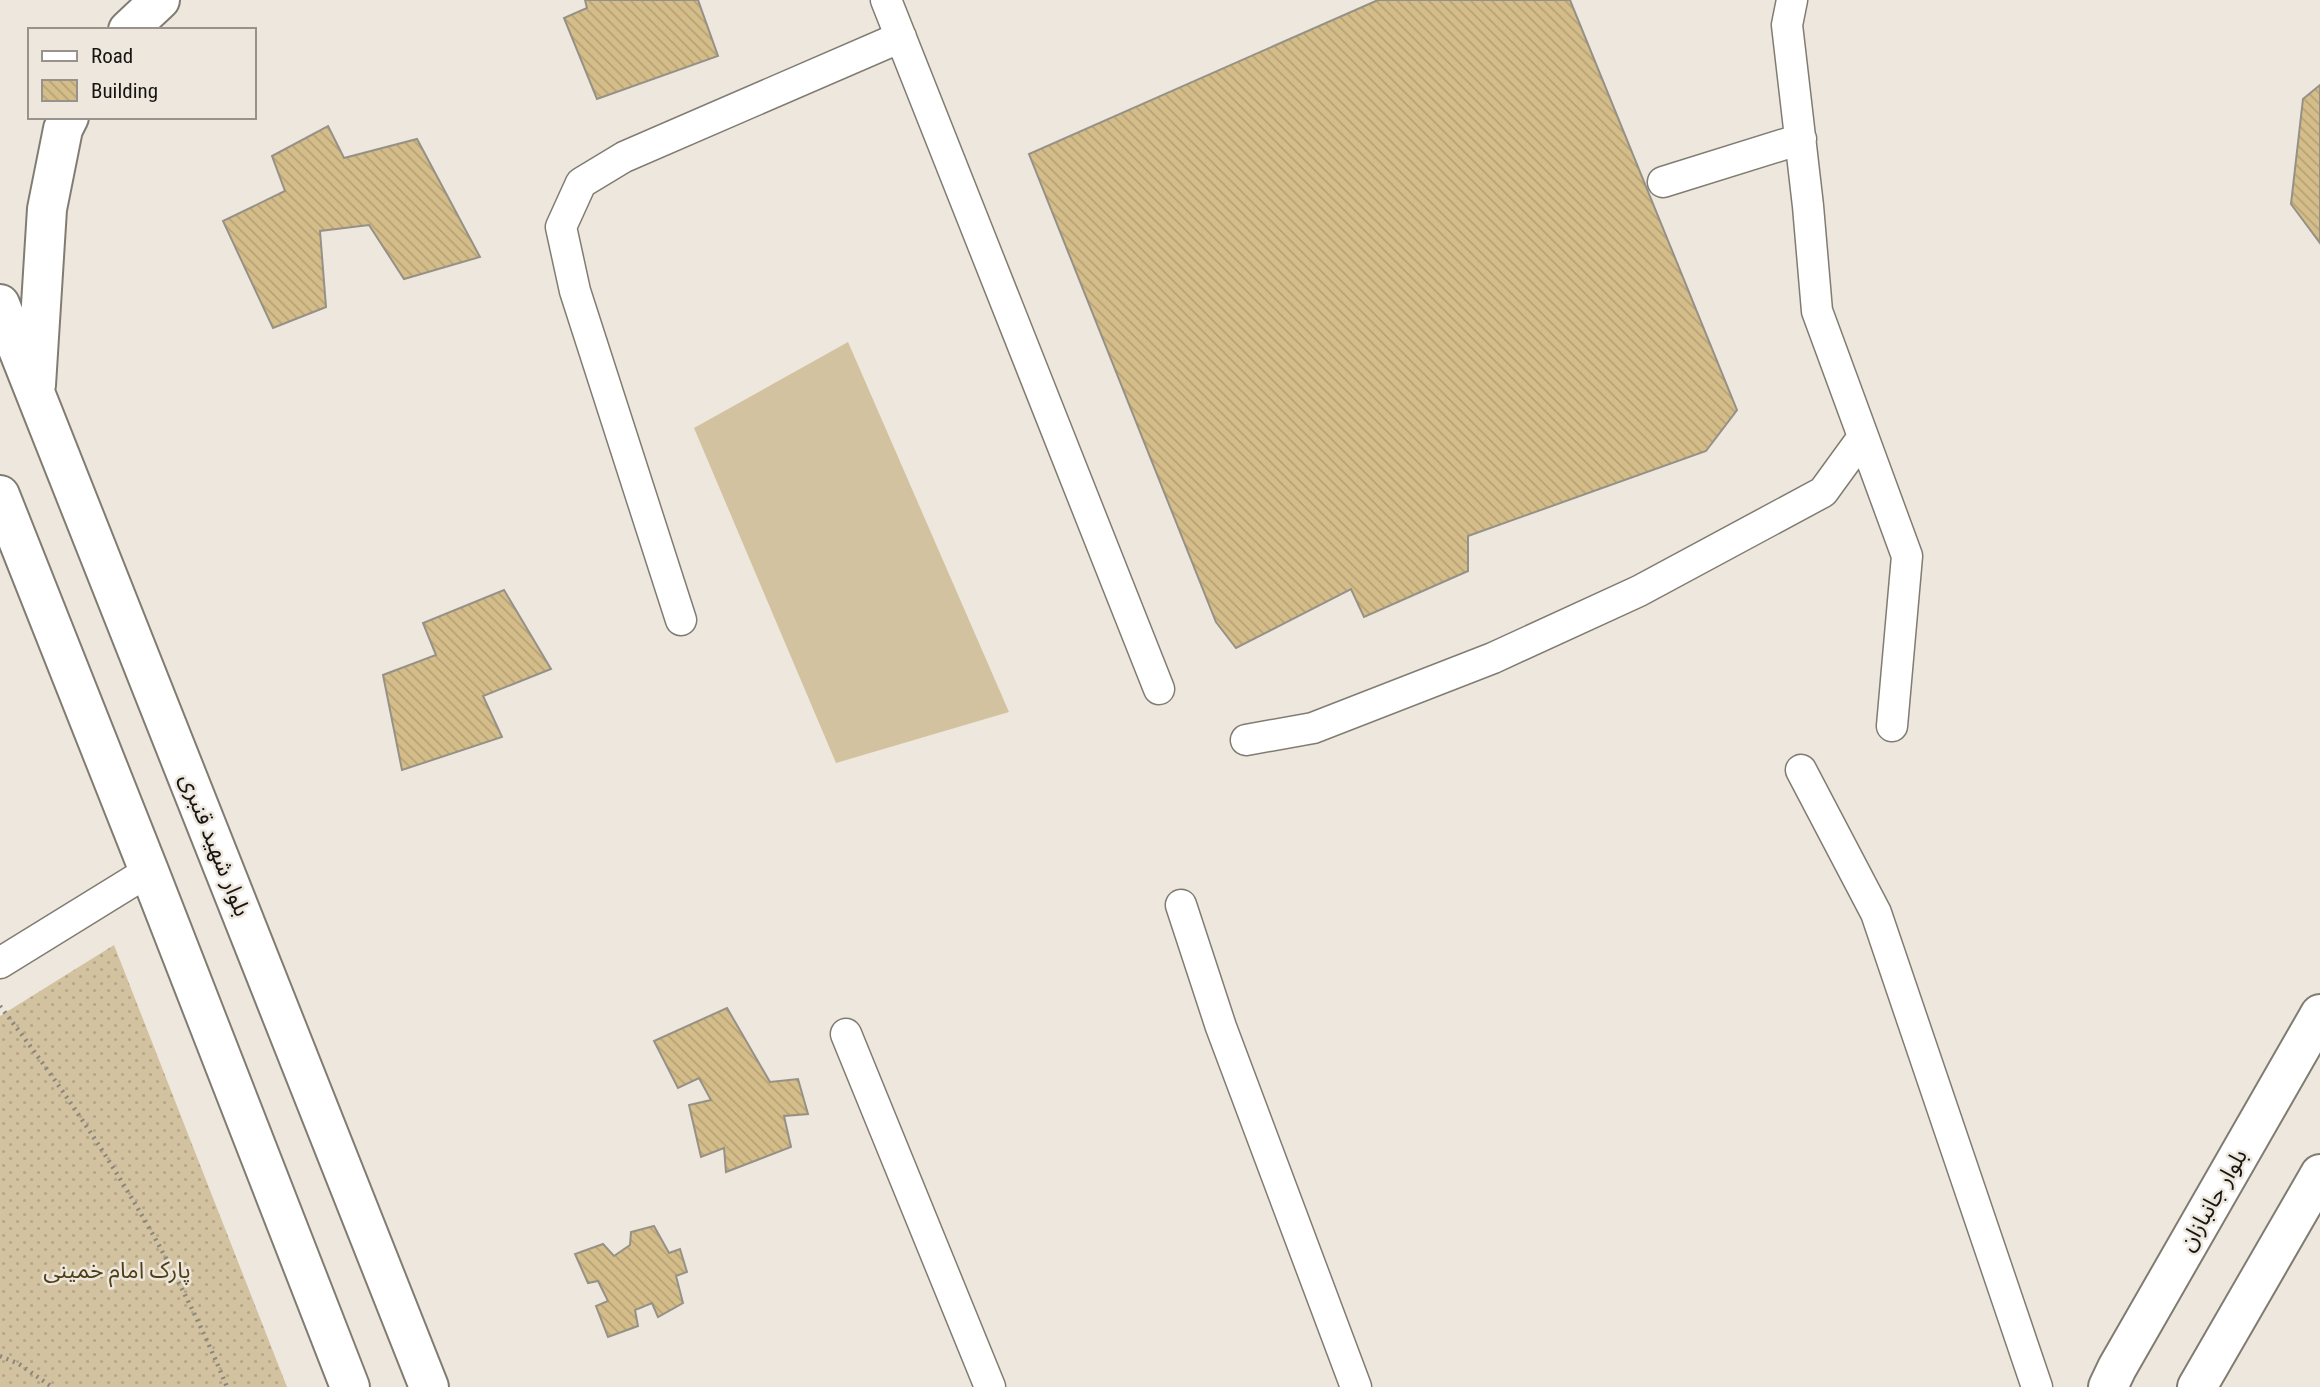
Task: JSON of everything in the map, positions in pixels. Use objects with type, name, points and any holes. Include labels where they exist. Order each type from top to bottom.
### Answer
[{"type":"main road","points":[[130,28],[160,0]]},
{"type":"main road","points":[[36,397],[47,209],[63,129],[68,119]]},
{"type":"main road","name":"بلوار شهید قنبری","points":[[0,304],[429,1387]]},
{"type":"main road","points":[[0,495],[350,1387]]},
{"type":"main road","name":"بلوار جانبازان","points":[[2108,1387],[2320,1014]]},
{"type":"main road","points":[[2206,1380],[2320,1174]]},
{"type":"street","points":[[886,0],[1160,689]]},
{"type":"street","points":[[1792,0],[1787,25],[1817,311],[1907,556],[1892,726]]},
{"type":"street","points":[[681,620],[575,291],[561,227],[582,183],[624,157],[901,37]]},
{"type":"street","points":[[1663,182],[1801,139]]},
{"type":"street","points":[[1246,740],[1313,728],[1493,658],[1639,591],[1823,492],[1863,437]]},
{"type":"street","points":[[1801,770],[1876,913],[2037,1387]]},
{"type":"street","points":[[0,963],[149,871]]},
{"type":"street","points":[[1181,905],[1222,1027],[1356,1387]]},
{"type":"street","points":[[846,1034],[990,1387]]},
{"type":"path","points":[[0,1006],[126,1186],[202,1326],[227,1387]]},
{"type":"path","points":[[0,1356],[19,1364],[52,1387]]},
{"type":"green space","points":[[848,342],[1009,712],[836,763],[694,428]]},
{"type":"green space","name":"پارک امام خمینی","points":[[114,945],[287,1387],[0,1387],[0,1016]]},
{"type":"building","points":[[585,0],[698,0],[718,56],[597,99],[564,18],[587,8]]},
{"type":"building","points":[[1378,0],[1570,0],[1737,410],[1706,451],[1468,536],[1468,571],[1364,617],[1351,589],[1236,648],[1216,622],[1029,154]]},
{"type":"building","points":[[2320,85],[2320,243],[2291,204],[2303,99]]},
{"type":"building","points":[[328,126],[344,158],[417,139],[480,257],[404,279],[369,225],[320,231],[326,307],[273,328],[223,221],[285,191],[272,156]]},
{"type":"building","points":[[504,590],[551,669],[483,696],[502,737],[402,770],[383,675],[436,655],[423,623]]},
{"type":"building","points":[[727,1008],[770,1082],[798,1079],[808,1114],[784,1116],[791,1147],[726,1172],[724,1148],[701,1157],[689,1105],[711,1100],[699,1078],[678,1088],[654,1041]]},
{"type":"building","points":[[654,1226],[669,1253],[680,1249],[687,1272],[676,1276],[683,1303],[658,1317],[652,1303],[635,1310],[638,1326],[608,1337],[596,1306],[608,1301],[598,1281],[588,1283],[575,1254],[603,1244],[614,1256],[630,1245],[631,1232]]}]
